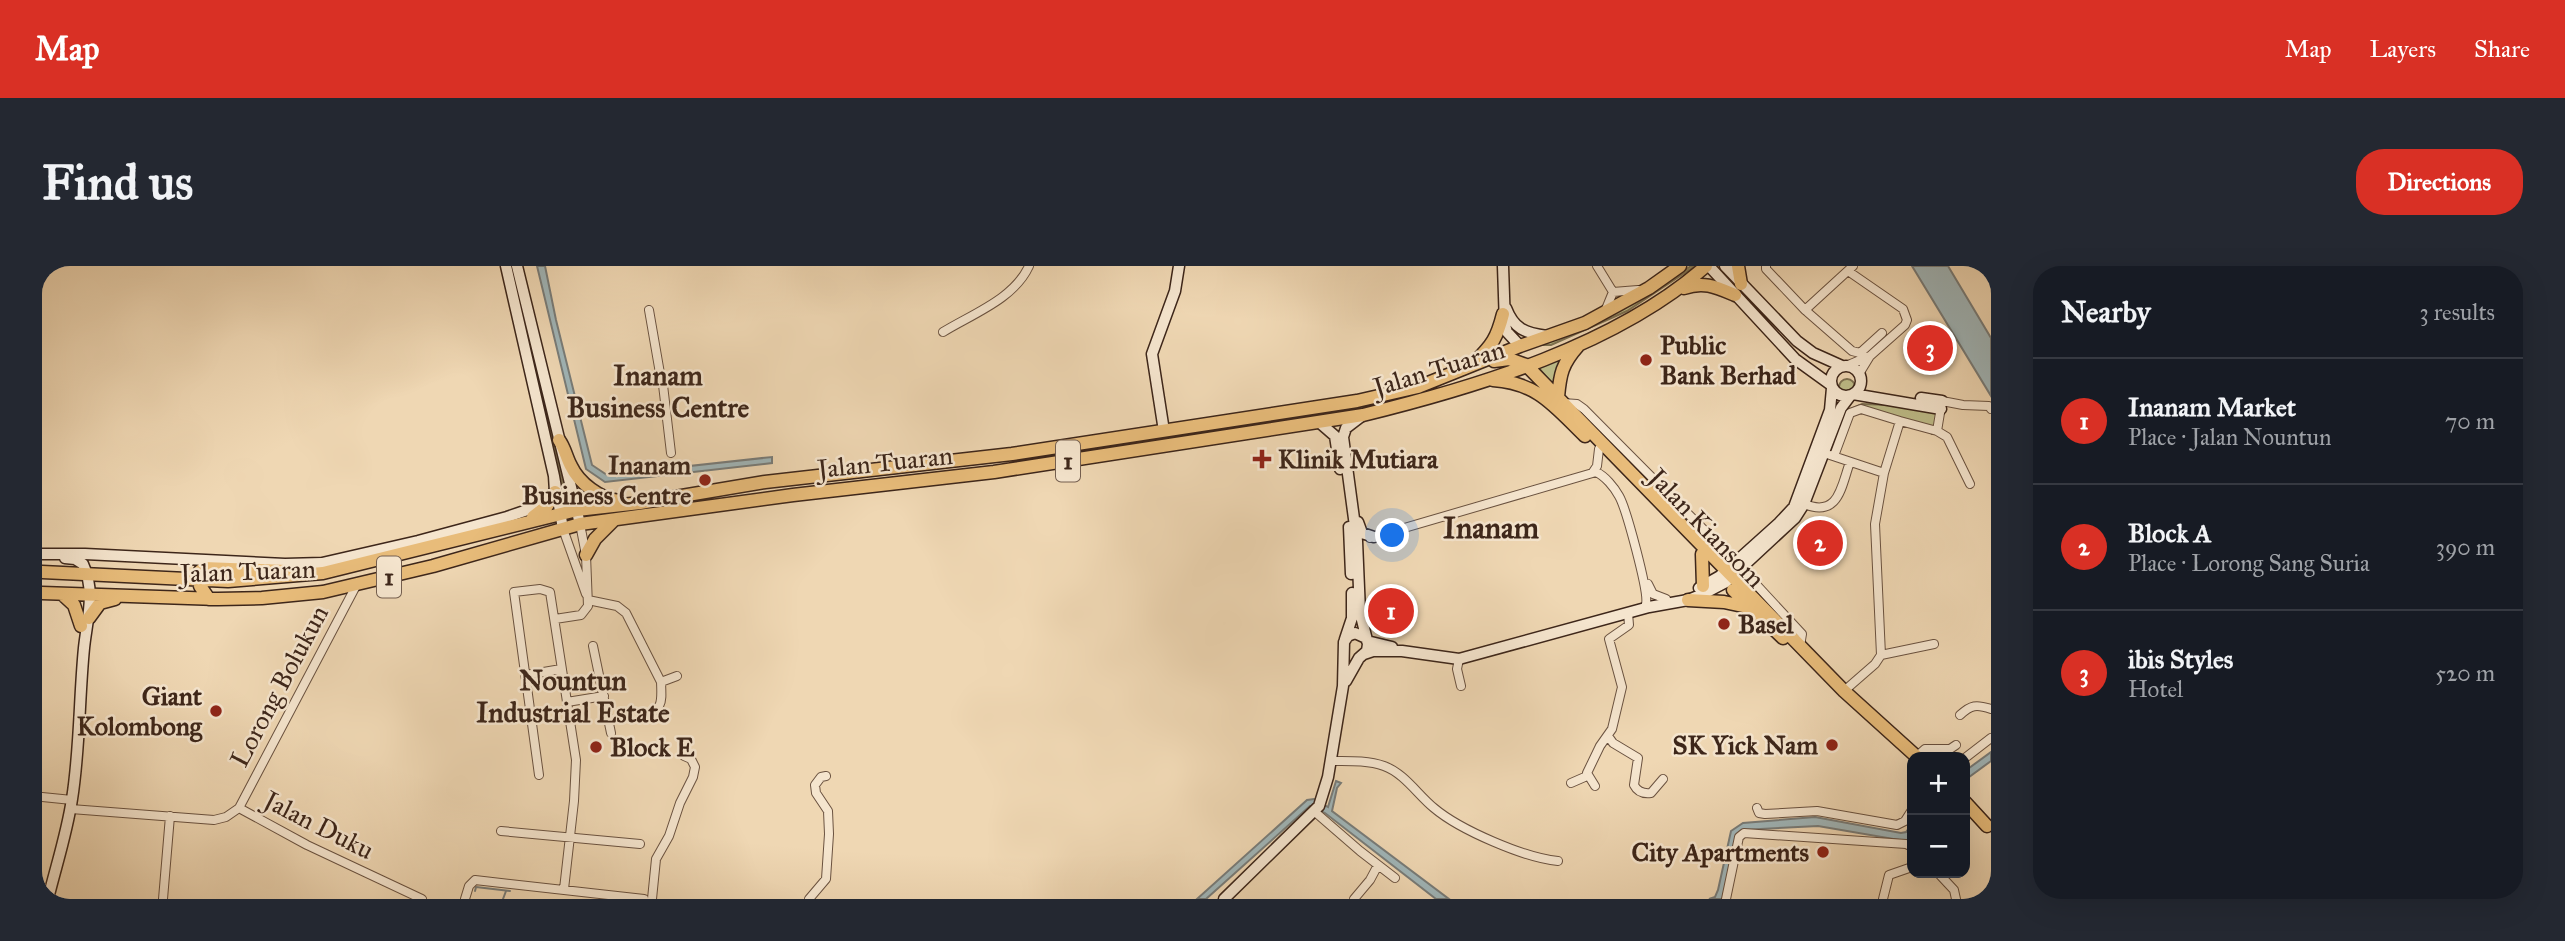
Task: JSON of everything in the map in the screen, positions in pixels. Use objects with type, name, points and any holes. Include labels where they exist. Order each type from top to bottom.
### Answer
[{"type":"main road","name":"Jalan Tuaran","points":[[42,572],[228,581],[323,573],[577,510],[640,503],[765,482],[990,457],[1357,401],[1418,387],[1602,314],[1649,288],[1680,266]]},
{"type":"main road","name":"Jalan Tuaran","points":[[42,593],[209,598],[292,596],[323,592],[423,569],[580,524],[754,499],[996,472],[1363,415],[1421,401],[1486,380],[1580,344],[1637,315],[1707,266]]},
{"type":"main road","points":[[1671,293],[1703,284],[1738,290],[1738,266]]},
{"type":"main road","points":[[1470,367],[1493,344],[1503,314]]},
{"type":"main road","points":[[1520,346],[1551,348],[1580,344]]},
{"type":"main road","points":[[1560,400],[1560,373],[1567,358],[1580,344]]},
{"type":"main road","points":[[1470,367],[1509,359],[1527,365]]},
{"type":"main road","name":"Jalan Kiansom","points":[[1527,365],[1844,691],[1911,752]]},
{"type":"main road","name":"Jalan Kiansom","points":[[1486,380],[1511,381],[1532,388],[1599,449],[1702,554],[1730,573],[1752,608],[1907,758]]},
{"type":"main road","points":[[559,440],[565,447],[572,469],[588,486],[611,500],[640,503]]},
{"type":"main road","points":[[523,523],[544,510],[555,492]]},
{"type":"main road","points":[[586,555],[595,539],[614,520]]},
{"type":"main road","points":[[1702,554],[1703,586]]},
{"type":"main road","points":[[209,598],[199,580],[200,571],[206,568],[323,573]]},
{"type":"main road","points":[[86,594],[87,573]]},
{"type":"main road","points":[[62,594],[74,605],[85,622],[95,608],[108,599],[139,596]]},
{"type":"main road","points":[[1688,600],[1724,602],[1752,608]]},
{"type":"main road","points":[[1970,807],[1989,828]]},
{"type":"main road","points":[[1970,814],[1989,828]]},
{"type":"street","points":[[506,266],[554,476],[563,529],[588,600]]},
{"type":"street","points":[[517,266],[586,555],[588,606],[581,615],[555,619]]},
{"type":"street","points":[[943,332],[997,301],[1014,287],[1029,266]]},
{"type":"street","points":[[1164,431],[1152,354],[1175,291],[1179,266]]},
{"type":"street","points":[[1503,266],[1503,314],[1507,332],[1520,346]]},
{"type":"street","points":[[1597,266],[1614,292]]},
{"type":"street","points":[[1707,266],[1813,353],[1855,369],[1860,379],[1875,391],[1942,405]]},
{"type":"street","points":[[1726,266],[1738,290],[1795,359],[1831,386],[1837,394],[1942,405],[1989,405],[1991,409]]},
{"type":"street","points":[[1766,266],[1805,310],[1852,351],[1860,353],[1882,333]]},
{"type":"street","points":[[1345,644],[1355,633],[1403,649],[1459,656],[1666,599],[1730,573],[1794,507],[1830,410],[1831,375],[1844,366],[1870,356],[1905,325],[1906,314],[1903,309],[1850,268],[1805,310]]},
{"type":"street","points":[[1614,292],[1649,288]]},
{"type":"street","points":[[1602,314],[1614,292]]},
{"type":"street","points":[[1503,299],[1511,320],[1518,328],[1528,333],[1548,336]]},
{"type":"street","points":[[649,310],[671,453]]},
{"type":"street","points":[[1828,454],[1841,408],[1860,379],[1870,356]]},
{"type":"street","points":[[1937,431],[1942,405]]},
{"type":"street","points":[[1345,644],[1352,656],[1373,651],[1402,651],[1459,660],[1628,613],[1688,600],[1730,573],[1790,524],[1804,504],[1850,413],[1855,409],[1861,408],[1937,431],[1947,437],[1970,484]]},
{"type":"street","points":[[1343,686],[1368,648],[1360,612],[1357,541],[1343,437],[1346,428],[1363,415]]},
{"type":"street","points":[[1844,691],[1875,664],[1881,655],[1875,524],[1884,474],[1900,421]]},
{"type":"street","points":[[1224,899],[1315,812],[1322,800],[1330,761],[1343,686],[1345,644],[1352,618],[1352,597],[1349,530],[1335,436],[1320,423]]},
{"type":"street","points":[[1593,472],[1599,458],[1599,449]]},
{"type":"street","points":[[1828,454],[1884,474]]},
{"type":"street","points":[[1804,504],[1827,508],[1835,502],[1850,462]]},
{"type":"street","points":[[1357,541],[1593,472],[1602,475],[1619,496],[1644,579],[1646,604]]},
{"type":"street","points":[[42,554],[285,564],[321,562],[418,541],[536,507],[555,492],[554,476]]},
{"type":"street","points":[[1353,509],[1362,533],[1377,536]]},
{"type":"street","points":[[1358,555],[1367,543],[1377,536]]},
{"type":"street","points":[[1352,597],[1357,541]]},
{"type":"street","points":[[42,554],[75,559],[83,564],[87,573]]},
{"type":"street","points":[[1644,579],[1653,594],[1666,599]]},
{"type":"street","name":"Lorong Bolukun","points":[[239,808],[358,584]]},
{"type":"street","points":[[539,775],[514,592],[540,589],[550,592],[576,761],[564,889]]},
{"type":"street","points":[[48,899],[71,804],[80,736],[86,594]]},
{"type":"street","points":[[588,600],[617,607],[626,613],[661,682],[661,705],[655,712],[641,718]]},
{"type":"street","points":[[1571,783],[1587,776],[1600,746],[1612,729],[1622,682],[1609,639],[1629,625],[1628,613]]},
{"type":"street","points":[[1881,655],[1934,644]]},
{"type":"street","points":[[593,646],[611,733]]},
{"type":"street","points":[[1459,660],[1457,669],[1461,686]]},
{"type":"street","points":[[526,675],[561,669]]},
{"type":"street","points":[[661,682],[677,676]]},
{"type":"street","points":[[567,702],[604,695]]},
{"type":"street","points":[[1959,715],[1970,706],[1991,709]]},
{"type":"street","points":[[1608,736],[1613,743],[1638,758],[1634,785],[1636,788],[1645,794],[1651,793],[1663,779]]},
{"type":"street","points":[[1970,754],[1991,738]]},
{"type":"street","points":[[1922,752],[1925,749],[1950,749],[1956,745]]},
{"type":"street","points":[[652,899],[656,859],[669,836],[680,803],[693,777],[695,767],[691,759],[684,756]]},
{"type":"street","points":[[1330,761],[1372,762],[1387,767],[1447,817],[1508,847],[1544,860],[1558,861]]},
{"type":"street","points":[[809,899],[826,879],[828,811],[816,793],[815,785],[821,777],[826,776]]},
{"type":"street","points":[[1587,776],[1595,786]]},
{"type":"street","name":"Jalan Duku","points":[[42,797],[71,804],[221,819],[239,808],[422,899]]},
{"type":"street","points":[[1757,808],[1759,813],[1765,814],[1817,811],[1896,825],[1905,821],[1909,815]]},
{"type":"street","points":[[1315,812],[1395,878]]},
{"type":"street","points":[[163,899],[170,816]]},
{"type":"street","points":[[501,831],[640,844]]},
{"type":"street","points":[[1726,899],[1735,867],[1739,837],[1744,833],[1907,844]]},
{"type":"street","points":[[1354,899],[1378,865]]},
{"type":"street","points":[[1883,899],[1889,875],[1907,869]]},
{"type":"street","points":[[1943,878],[1954,890],[1956,899]]},
{"type":"street","points":[[464,899],[469,886],[475,880],[644,899]]},
{"type":"shaded area","points":[[510,266],[516,284],[568,505],[564,498]]},
{"type":"shaded area","points":[[1695,266],[1627,311],[1551,345],[1539,345],[1618,311]]},
{"type":"shaded area","points":[[1563,357],[1555,388],[1539,368]]},
{"type":"shaded area","points":[[1844,379],[1850,379],[1855,387],[1853,393],[1844,395],[1839,390],[1839,384]]},
{"type":"shaded area","points":[[1862,404],[1893,405],[1938,413],[1936,434],[1932,434],[1933,429],[1853,408]]},
{"type":"water","points":[[537,266],[545,266],[592,465],[607,475],[772,457],[772,463],[605,482],[586,469]]},
{"type":"water","points":[[1912,266],[1948,266],[1991,338],[1991,396]]},
{"type":"water","points":[[1991,752],[1991,761],[1970,776],[1970,767]]},
{"type":"water","points":[[1336,781],[1341,783],[1337,788],[1332,811],[1449,899],[1436,899],[1325,813],[1310,806],[1206,899],[1197,899],[1307,800],[1314,799],[1328,807]]},
{"type":"water","points":[[1815,817],[1901,833],[1907,831],[1907,840],[1818,826],[1742,830],[1724,899],[1709,899],[1715,897],[1718,890],[1731,831],[1743,823]]},
{"type":"waterway","points":[[475,891],[476,887],[510,891]]},
{"type":"waterway","points":[[503,899],[506,891]]},
{"type":"place","name":"ibis Styles","points":[[1930,348]]},
{"type":"place","name":"Public Bank Berhad","points":[[1646,360]]},
{"type":"place","name":"Klinik Mutiara","points":[[1262,459]]},
{"type":"place","name":"Inanam Business Centre","points":[[705,480]]},
{"type":"place","name":"Block A","points":[[1820,543]]},
{"type":"place","name":"Inanam Market","points":[[1391,611]]},
{"type":"place","name":"Basel","points":[[1724,624]]},
{"type":"place","name":"Giant Kolombong","points":[[216,711]]},
{"type":"place","name":"SK Yick Nam","points":[[1832,745]]},
{"type":"place","name":"Block E","points":[[596,747]]},
{"type":"place","name":"City Apartments","points":[[1823,852]]},
{"type":"district","name":"Inanam Business Centre","points":[[658,391]]},
{"type":"district","name":"Inanam","points":[[1491,528]]},
{"type":"district","name":"Nountun Industrial Estate","points":[[573,696]]}]
